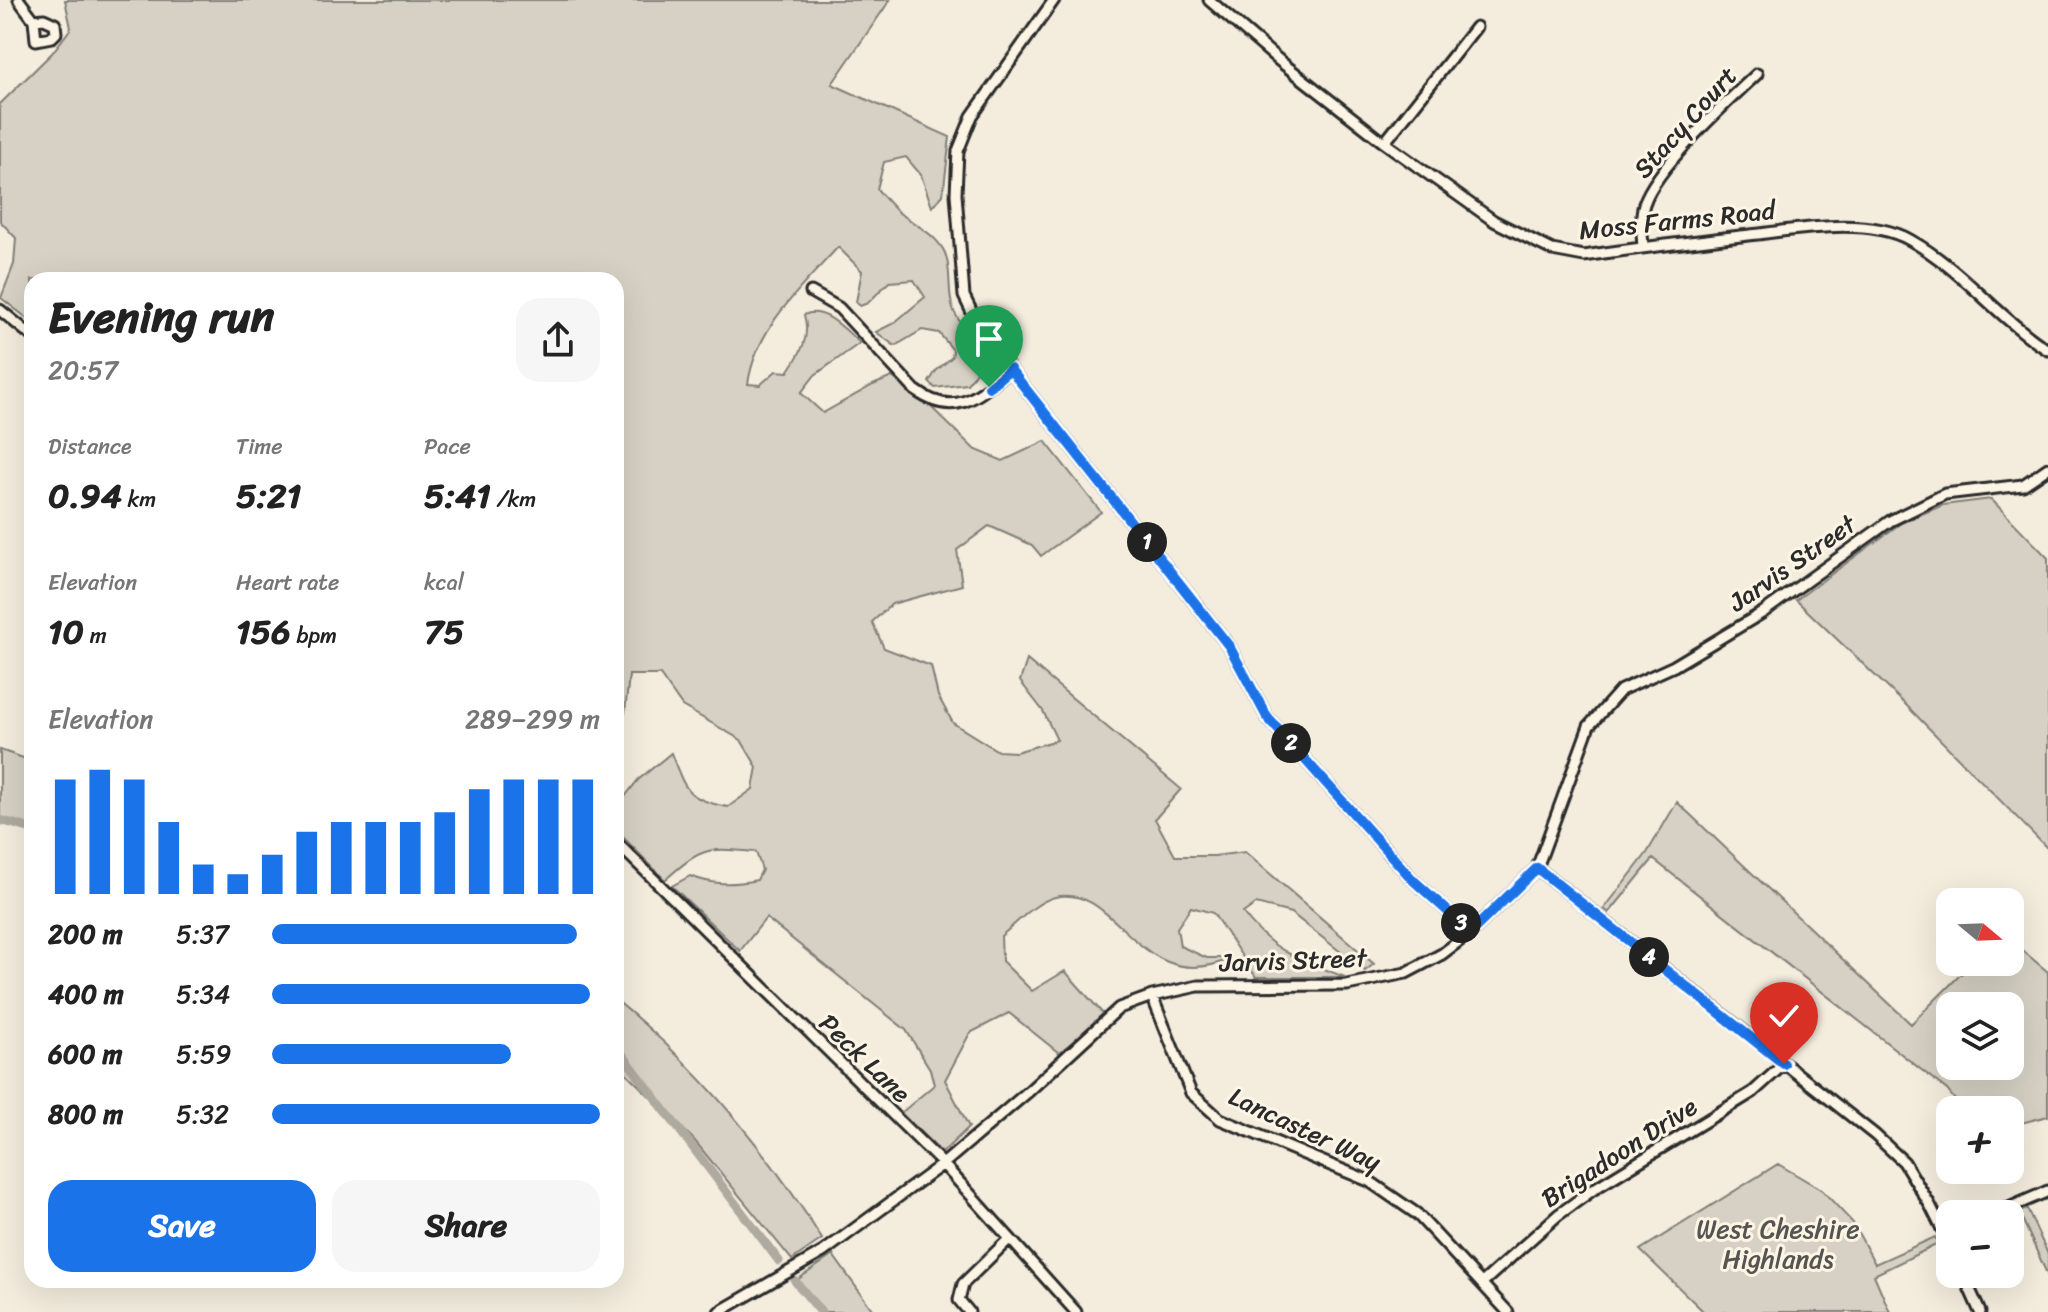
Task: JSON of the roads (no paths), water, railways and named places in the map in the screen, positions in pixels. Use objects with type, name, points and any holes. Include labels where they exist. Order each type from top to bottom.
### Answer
[{"type":"street","points":[[19,0],[34,20]]},
{"type":"street","points":[[1054,0],[972,116],[958,151],[956,194],[964,296],[979,327],[1010,369],[1229,646],[1267,717],[1413,880],[1471,932]]},
{"type":"street","name":"Moss Farms Road","points":[[1209,0],[1281,62],[1385,142],[1494,221],[1552,250],[1584,256],[1821,228],[1887,231],[1913,242],[1950,268],[2018,330],[2048,350]]},
{"type":"street","points":[[1385,142],[1476,27]]},
{"type":"street","name":"Stacy Court","points":[[1643,247],[1642,208],[1651,184],[1757,74]]},
{"type":"street","points":[[811,292],[839,308],[928,400],[966,402],[1010,369]]},
{"type":"street","points":[[0,310],[24,330]]},
{"type":"street","name":"Jarvis Street","points":[[719,1312],[823,1252],[943,1164],[1029,1091],[1119,1008],[1152,996],[1198,986],[1347,985],[1406,973],[1442,954],[1471,932],[1537,868],[1589,726],[1621,690],[1674,666],[1762,613],[1890,521],[1945,494],[2023,485],[2048,468]]},
{"type":"street","name":"Peck Lane","points":[[624,850],[943,1164],[1076,1312]]},
{"type":"street","points":[[1537,868],[1875,1135],[1904,1162],[1936,1217]]},
{"type":"street","name":"Lancaster Way","points":[[1152,996],[1191,1093],[1220,1119],[1369,1181],[1417,1214],[1508,1312]]},
{"type":"street","name":"Brigadoon Drive","points":[[1482,1283],[1558,1215],[1594,1189],[1753,1092],[1784,1064]]},
{"type":"street","points":[[2024,1201],[2048,1191]]},
{"type":"street","points":[[969,1312],[959,1300],[963,1284],[1009,1239]]},
{"type":"street","points":[[1969,1288],[1980,1312]]},
{"type":"waterway","points":[[0,820],[24,827]]},
{"type":"waterway","points":[[624,1057],[779,1261]]},
{"type":"waterway","points":[[795,1281],[821,1312]]},
{"type":"park label","name":"West Cheshire Highlands","points":[[1778,1244]]}]
